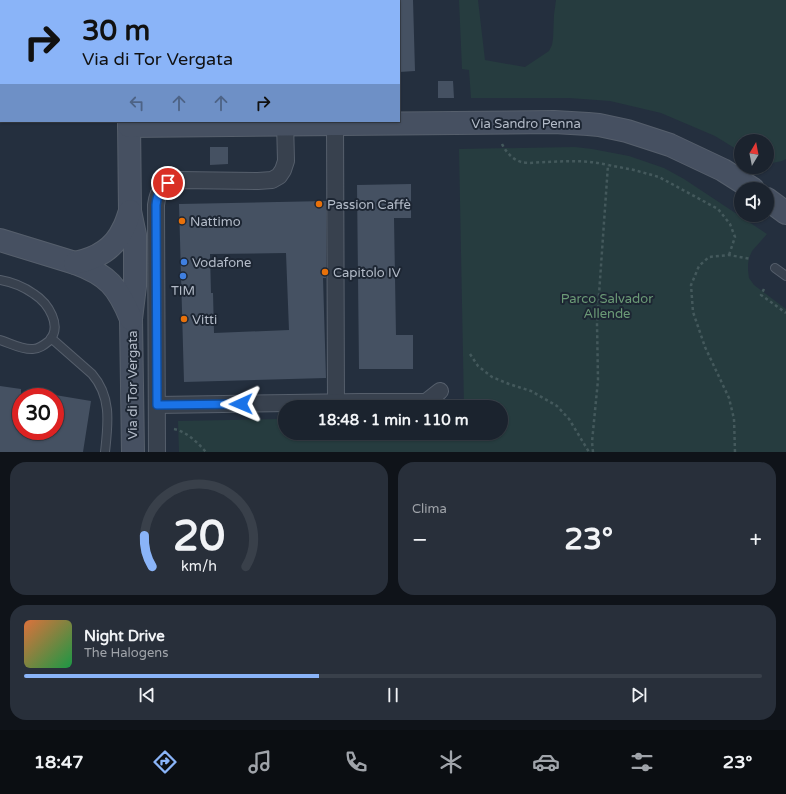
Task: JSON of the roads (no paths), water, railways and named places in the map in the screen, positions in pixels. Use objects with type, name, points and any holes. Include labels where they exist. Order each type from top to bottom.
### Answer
[{"type":"street","name":"Via Sandro Penna","points":[[129,123],[455,124],[560,122],[599,125],[627,131],[670,145],[723,170],[742,182]]},
{"type":"street","name":"Via di Tor Vergata","points":[[129,123],[130,211],[136,234],[132,319],[133,452]]},
{"type":"street","name":"Via di Tor Vergata","points":[[158,452],[156,205],[159,192],[168,183],[178,180],[258,182],[272,180],[279,176],[286,161],[285,123]]},
{"type":"street","points":[[335,123],[336,400]]},
{"type":"street","points":[[774,204],[786,213]]},
{"type":"street","name":"Via di Tor Vergata","points":[[75,263],[86,261],[107,250],[116,241],[123,230],[130,211]]},
{"type":"street","name":"Via di Tor Vergata","points":[[0,240],[75,263],[99,274],[112,284],[122,297],[132,319]]},
{"type":"street","points":[[429,400],[440,391]]},
{"type":"street","points":[[157,405],[278,403]]},
{"type":"lane","points":[[775,268],[786,276]]},
{"type":"lane","points":[[0,280],[15,284],[41,299],[53,319],[54,325],[54,331],[51,338],[42,347],[36,349],[31,349],[0,340]]},
{"type":"lane","points":[[51,338],[92,374],[100,386],[106,402],[108,421],[105,452]]},
{"type":"place","name":"Passion Caffè","points":[[319,204]]},
{"type":"place","name":"Nattimo","points":[[182,221]]},
{"type":"place","name":"Vodafone","points":[[184,262]]},
{"type":"place","name":"Capitolo IV","points":[[325,272]]},
{"type":"place","name":"TIM","points":[[183,276]]},
{"type":"place","name":"Vitti","points":[[184,319]]},
{"type":"park label","name":"Parco Salvador Allende","points":[[607,306]]}]
